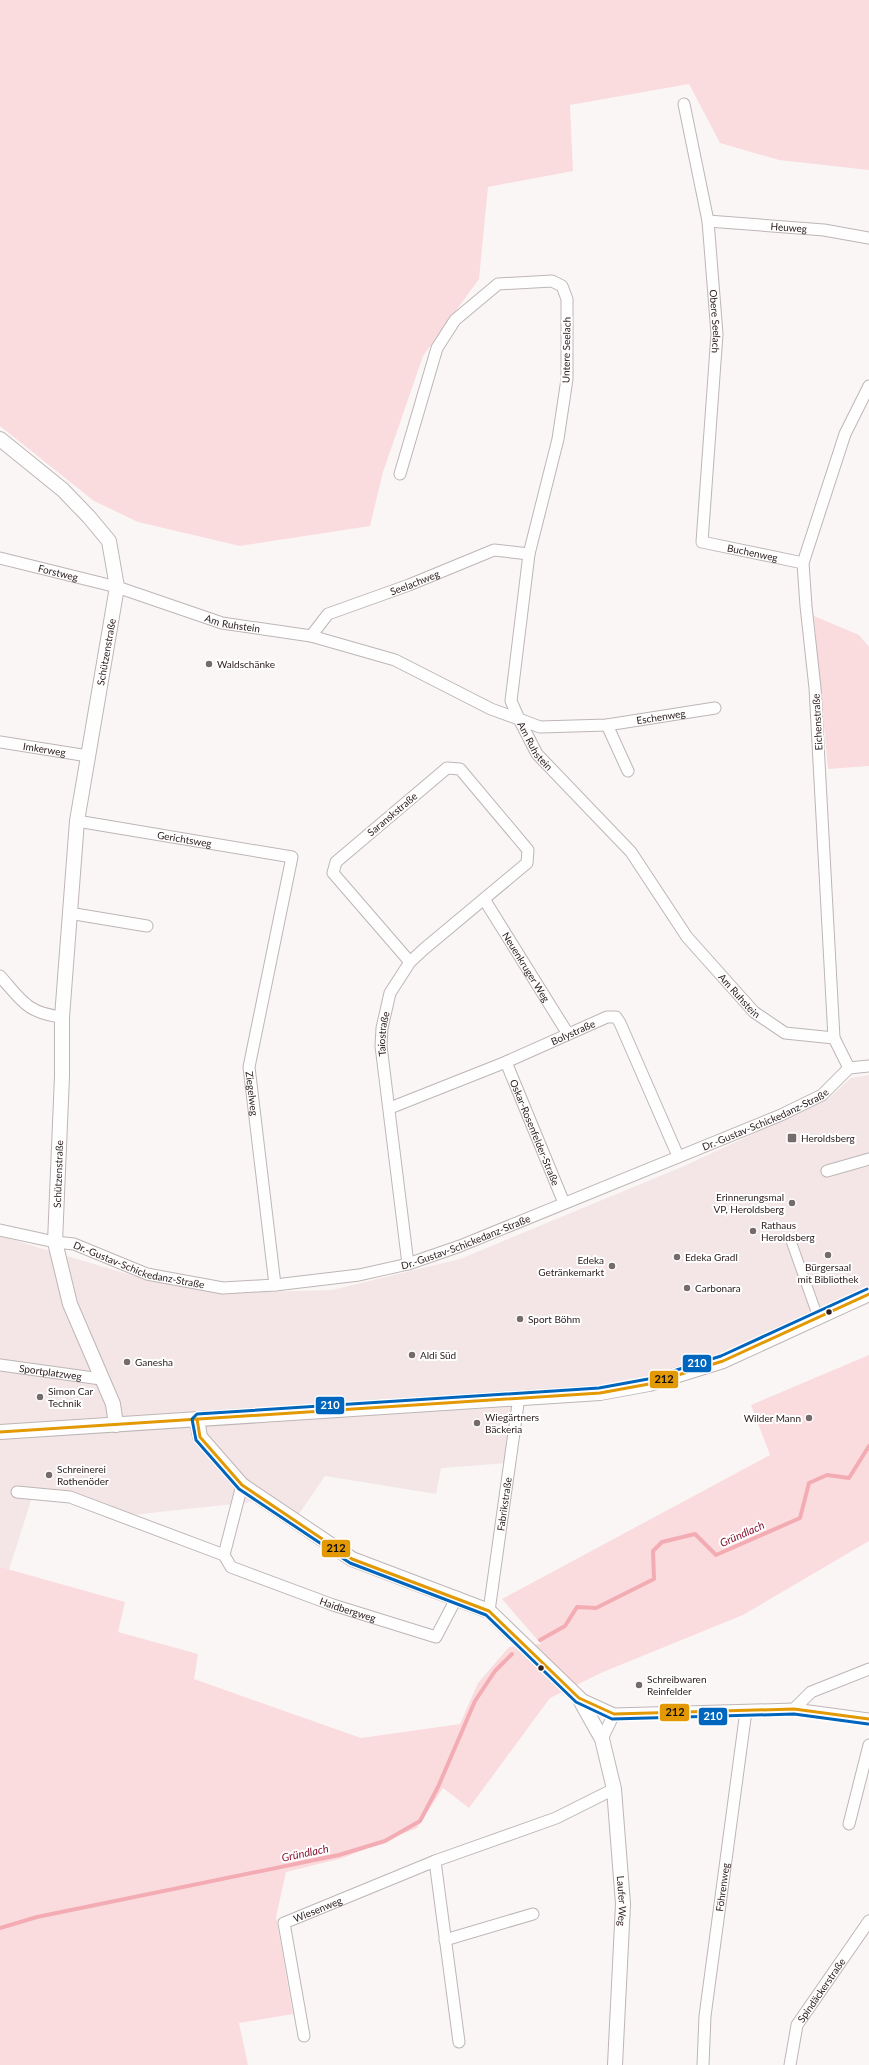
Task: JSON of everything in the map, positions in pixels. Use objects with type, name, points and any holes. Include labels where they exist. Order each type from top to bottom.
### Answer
[{"type":"street","name":"Obere Seelach","points":[[684,104],[708,221],[717,334],[702,542]]},
{"type":"street","name":"Heuweg","points":[[708,221],[824,230],[869,238]]},
{"type":"street","name":"Untere Seelach","points":[[400,474],[436,348],[455,320],[498,284],[552,281],[562,286],[567,299],[567,379],[558,439],[529,554],[511,701],[519,719]]},
{"type":"street","name":"Eichenstraße","points":[[849,1068],[834,1038],[816,688],[803,563],[845,434],[869,386]]},
{"type":"street","name":"Schützenstraße","points":[[0,439],[63,490],[89,517],[109,541],[117,587],[77,821],[62,1017],[62,1076],[55,1242],[70,1304],[113,1404],[116,1425]]},
{"type":"street","name":"Buchenweg","points":[[702,542],[803,563]]},
{"type":"street","name":"Seelachweg","points":[[311,636],[328,614],[409,585],[494,550],[529,554]]},
{"type":"street","name":"Forstweg","points":[[0,558],[117,587]]},
{"type":"street","name":"Am Ruhstein","points":[[117,587],[222,624],[311,636],[395,660],[491,708],[519,719],[536,754],[631,852],[687,937],[754,1012],[785,1034],[834,1038]]},
{"type":"street","name":"Eschenweg","points":[[519,719],[540,727],[608,725],[715,708]]},
{"type":"street","points":[[608,725],[628,771]]},
{"type":"street","name":"Imkerweg","points":[[0,742],[88,756]]},
{"type":"street","name":"Saranskstraße","points":[[410,962],[333,873],[336,862],[447,768],[460,769],[528,850],[526,863]]},
{"type":"street","name":"Gerichtsweg","points":[[77,821],[292,857]]},
{"type":"street","name":"Ziegelweg","points":[[274,1285],[249,1067],[292,857]]},
{"type":"street","name":"Taiostraße","points":[[408,1264],[390,1108],[381,1046],[382,1028],[390,993],[410,962],[526,863]]},
{"type":"street","name":"Neuenkruger Weg","points":[[484,899],[568,1034]]},
{"type":"street","points":[[69,913],[147,926]]},
{"type":"street","points":[[0,976],[27,1008],[46,1015],[62,1017]]},
{"type":"street","name":"Bolystraße","points":[[390,1108],[506,1062],[607,1017],[616,1016],[678,1156]]},
{"type":"street","name":"Oskar-Rosenfelder-Straße","points":[[506,1062],[564,1203]]},
{"type":"street","points":[[849,1068],[869,1066]]},
{"type":"street","name":"Dr.-Gustav-Schickedanz-Straße","points":[[0,1230],[55,1242],[74,1244],[147,1274],[223,1288],[274,1285],[359,1275],[408,1264],[460,1246],[781,1115],[822,1095],[849,1068]]},
{"type":"street","points":[[827,1172],[869,1159]]},
{"type":"street","points":[[791,1241],[818,1317]]},
{"type":"street","points":[[0,1432],[519,1397],[600,1393],[649,1384],[723,1361],[869,1294]]},
{"type":"street","name":"Sportplatzweg","points":[[0,1365],[101,1379]]},
{"type":"street","name":"Fabrikstraße","points":[[489,1610],[519,1397]]},
{"type":"street","points":[[197,1419],[200,1436],[242,1485],[352,1559],[489,1610]]},
{"type":"street","points":[[224,1555],[242,1485]]},
{"type":"street","name":"Haidbergweg","points":[[17,1492],[70,1497],[224,1555],[231,1567],[333,1605],[436,1637],[457,1597]]},
{"type":"street","name":"Laufer Weg","points":[[489,1610],[579,1698],[602,1739],[614,1789],[623,1904],[615,2065]]},
{"type":"street","points":[[794,1709],[811,1692],[869,1669]]},
{"type":"street","points":[[579,1698],[614,1714],[794,1709],[869,1719]]},
{"type":"street","name":"Föhrenweg","points":[[703,2065],[705,2016],[746,1711]]},
{"type":"street","points":[[602,1739],[614,1714]]},
{"type":"street","points":[[849,1824],[869,1744]]},
{"type":"street","name":"Wiesenweg","points":[[304,2036],[284,1923],[435,1861],[556,1818],[614,1789]]},
{"type":"street","points":[[435,1861],[459,2042]]},
{"type":"street","points":[[445,1940],[533,1914]]},
{"type":"street","name":"Spindäckerstraße","points":[[790,2065],[797,2025],[869,1921]]},
{"type":"shaded area","points":[[0,0],[869,0],[869,170],[779,160],[720,143],[689,84],[570,105],[573,171],[488,187],[479,279],[423,356],[383,472],[370,526],[240,546],[138,522],[94,501],[0,426]]},
{"type":"shaded area","points":[[814,616],[859,635],[869,647],[869,766],[828,769]]},
{"type":"shaded area","points":[[869,1075],[869,1304],[722,1360],[650,1381],[518,1395],[508,1463],[441,1468],[436,1494],[325,1476],[299,1514],[252,1502],[132,1515],[34,1491],[9,1570],[0,1567],[0,1236],[144,1279],[220,1293],[332,1290],[460,1259],[684,1166],[828,1099],[851,1078]]},
{"type":"shaded area","points":[[869,1355],[869,1541],[743,1615],[603,1672],[550,1698],[469,1808],[443,1788],[417,1828],[343,1858],[286,1872],[276,1917],[293,2014],[239,2023],[248,2065],[0,2065],[0,1567],[125,1602],[118,1632],[198,1654],[194,1679],[361,1738],[460,1724],[478,1683],[509,1647],[541,1644],[502,1599],[770,1455],[751,1405]]},
{"type":"waterway","name":"Gründlach","points":[[540,1640],[565,1626],[577,1607],[596,1608],[654,1579],[653,1551],[662,1542],[695,1534],[716,1555],[800,1518],[809,1483],[827,1475],[849,1478],[869,1446]]},
{"type":"waterway","name":"Gründlach","points":[[0,1928],[37,1917],[339,1855],[385,1841],[420,1821],[438,1787],[475,1701],[495,1671],[512,1654]]},
{"type":"transit line","name":"210","points":[[867,1289],[721,1356],[648,1379],[599,1388],[197,1414],[192,1419],[196,1440],[239,1489],[350,1563],[486,1615],[576,1702],[612,1719],[794,1714],[868,1724]]},
{"type":"transit line","name":"212","points":[[0,1432],[600,1393],[649,1384],[723,1361],[869,1294]]},
{"type":"transit line","name":"212","points":[[197,1419],[200,1437],[242,1485],[352,1559],[489,1611],[579,1698],[614,1714],[794,1709],[869,1719]]},
{"type":"place","name":"Waldschänke","points":[[209,664]]},
{"type":"place","name":"Heroldsberg","points":[[792,1138]]},
{"type":"place","name":"Erinnerungsmal VP, Heroldsberg","points":[[792,1203]]},
{"type":"place","name":"Rathaus Heroldsberg","points":[[753,1231]]},
{"type":"place","name":"Bürgersaal mit Bibliothek","points":[[828,1255]]},
{"type":"place","name":"Edeka Gradl","points":[[677,1257]]},
{"type":"place","name":"Edeka Getränkemarkt","points":[[612,1266]]},
{"type":"place","name":"Carbonara","points":[[687,1288]]},
{"type":"place","name":"Sport Böhm","points":[[520,1319]]},
{"type":"place","name":"Aldi Süd","points":[[412,1355]]},
{"type":"place","name":"Ganesha","points":[[127,1362]]},
{"type":"place","name":"Simon Car Technik","points":[[40,1397]]},
{"type":"place","name":"Wilder Mann","points":[[809,1418]]},
{"type":"place","name":"Wiegärtners Bäckeria","points":[[477,1423]]},
{"type":"place","name":"Schreinerei Rothenöder","points":[[49,1475]]},
{"type":"place","name":"Schreibwaren Reinfelder","points":[[639,1685]]}]
